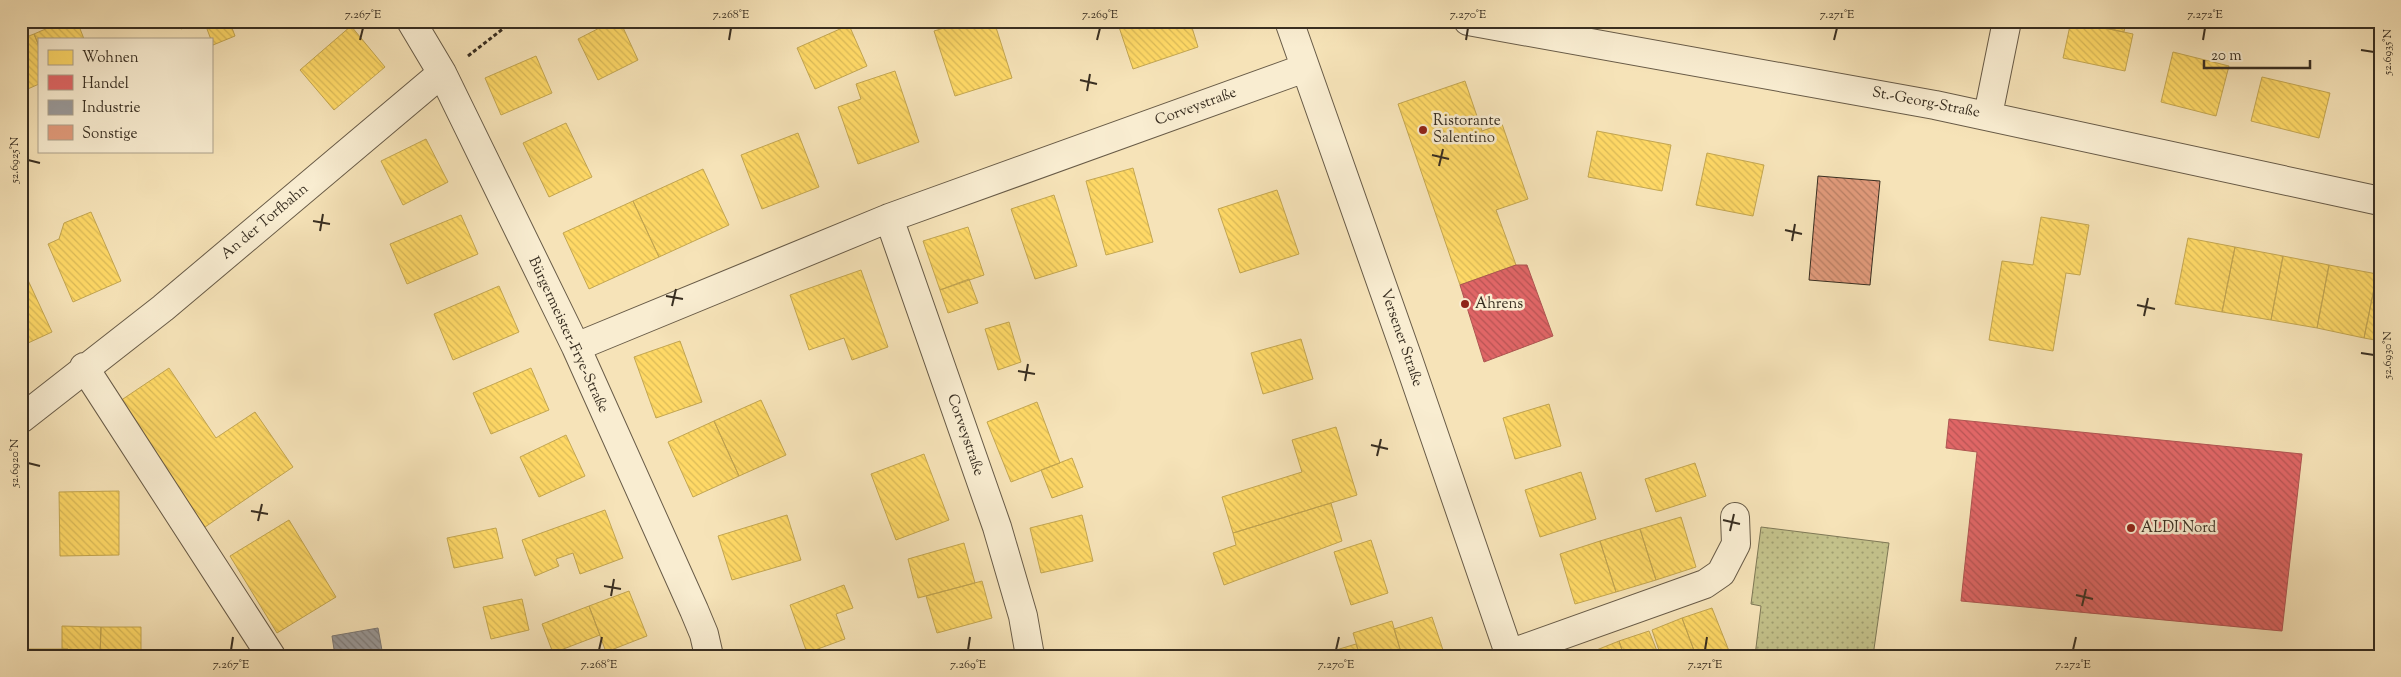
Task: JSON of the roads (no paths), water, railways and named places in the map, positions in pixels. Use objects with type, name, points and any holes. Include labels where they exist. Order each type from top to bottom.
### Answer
[{"type":"street","name":"Bürgermeister-Frye-Straße","points":[[411,21],[442,73],[576,348],[704,634],[709,656]]},
{"type":"street","name":"Versener Straße","points":[[1289,21],[1510,655]]},
{"type":"street","name":"St.-Georg-Straße","points":[[1468,21],[1764,72],[1988,115],[2380,201]]},
{"type":"street","points":[[1988,115],[2007,21]]},
{"type":"street","name":"Corveystraße","points":[[576,348],[889,218],[1305,68]]},
{"type":"street","name":"An der Torfbahn","points":[[21,419],[84,367],[163,308],[442,73]]},
{"type":"street","name":"Corveystraße","points":[[889,218],[997,527],[1023,616],[1030,656]]},
{"type":"street","points":[[84,367],[271,656]]},
{"type":"street","points":[[1510,655],[1705,584],[1721,573],[1736,544],[1735,517]]},
{"type":"place","name":"Ristorante Salentino","points":[[1423,130]]},
{"type":"place","name":"Ahrens","points":[[1465,304]]},
{"type":"place","name":"ALDI Nord","points":[[2131,528]]}]
